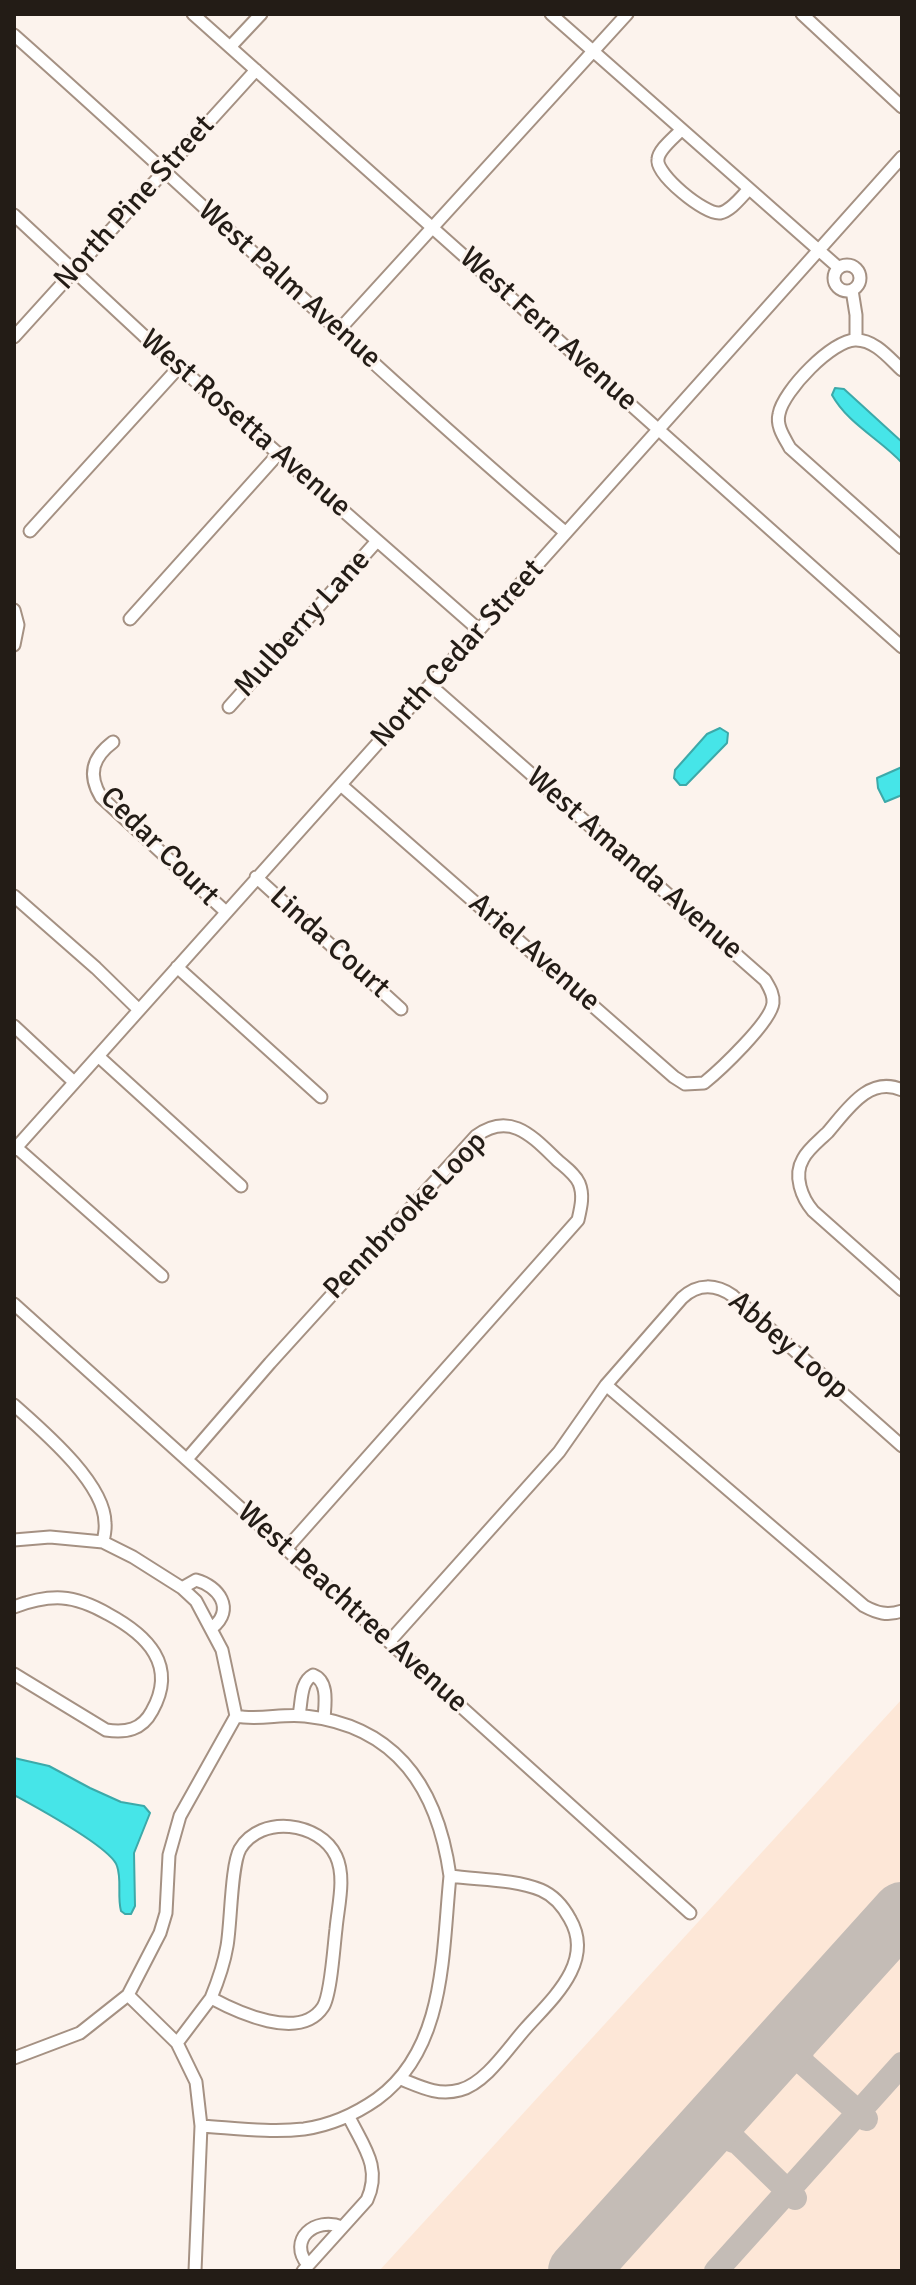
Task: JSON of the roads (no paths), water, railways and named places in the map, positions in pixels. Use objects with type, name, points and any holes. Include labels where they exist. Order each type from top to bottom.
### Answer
[{"type":"street","name":"West Fern Avenue","points":[[193,14],[902,647]]},
{"type":"street","points":[[230,47],[261,14]]},
{"type":"street","points":[[551,14],[839,268]]},
{"type":"street","points":[[339,330],[627,14]]},
{"type":"street","points":[[802,14],[902,107]]},
{"type":"street","name":"West Palm Avenue","points":[[14,35],[566,533]]},
{"type":"street","name":"North Pine Street","points":[[14,337],[256,70]]},
{"type":"street","points":[[681,130],[659,154],[658,164],[666,177],[698,205],[711,212],[724,212],[749,189]]},
{"type":"street","name":"North Cedar Street","points":[[15,1149],[902,157]]},
{"type":"street","name":"West Rosetta Avenue","points":[[14,215],[479,630]]},
{"type":"street","points":[[848,265],[859,272],[860,281],[852,290],[844,290],[836,284],[834,277],[839,268],[848,265]]},
{"type":"street","points":[[852,290],[856,340]]},
{"type":"street","points":[[902,370],[869,343],[856,340],[841,342],[826,352],[785,399],[778,416],[780,429],[790,448],[902,548]]},
{"type":"street","points":[[30,531],[180,366]]},
{"type":"street","points":[[130,619],[279,453]]},
{"type":"street","name":"Mulberry Lane","points":[[229,707],[377,541]]},
{"type":"street","points":[[14,610],[18,625],[14,645]]},
{"type":"street","name":"West Amanda Avenue","points":[[430,685],[765,980],[773,995],[769,1015],[730,1059]]},
{"type":"street","name":"Cedar Court","points":[[113,742],[93,764],[93,777],[101,797],[226,912]]},
{"type":"street","name":"Ariel Avenue","points":[[341,785],[674,1077],[685,1084],[704,1083],[730,1059]]},
{"type":"street","name":"Linda Court","points":[[256,877],[401,1009]]},
{"type":"street","points":[[14,896],[139,1010]]},
{"type":"street","points":[[177,967],[321,1097]]},
{"type":"street","points":[[14,1026],[74,1082]]},
{"type":"street","points":[[98,1056],[241,1186]]},
{"type":"street","points":[[902,1090],[884,1086],[861,1095],[802,1160],[799,1182],[805,1202],[813,1211],[902,1290]]},
{"type":"street","name":"Pennbrooke Loop","points":[[187,1459],[279,1352],[476,1136],[488,1127],[512,1126],[529,1134],[578,1179],[582,1205],[578,1220],[286,1549]]},
{"type":"street","points":[[15,1149],[162,1276]]},
{"type":"street","name":"Abbey Loop","points":[[389,1642],[559,1452],[606,1385],[682,1298],[695,1288],[713,1286],[733,1296],[902,1446]]},
{"type":"street","name":"West Peachtree Avenue","points":[[14,1304],[690,1913]]},
{"type":"street","points":[[606,1385],[857,1601],[876,1613],[902,1611]]},
{"type":"street","points":[[14,1405],[66,1454],[88,1481],[101,1504],[106,1522],[103,1542]]},
{"type":"street","points":[[14,1540],[50,1537],[103,1542],[182,1588],[196,1601],[222,1650],[236,1716],[180,1816],[169,1855],[166,1913],[160,1933],[128,1995],[80,2033],[14,2058]]},
{"type":"street","points":[[182,1588],[196,1580],[212,1584],[221,1596],[223,1606],[221,1617],[212,1628]]},
{"type":"street","points":[[14,1607],[36,1599],[64,1598],[95,1607],[132,1627],[145,1639],[156,1656],[162,1680],[159,1698],[147,1720],[132,1730],[117,1732],[106,1730],[14,1674]]},
{"type":"street","points":[[299,1715],[304,1685],[313,1675],[324,1683],[324,1719]]},
{"type":"street","points":[[201,2126],[303,2129],[349,2117],[401,2079],[419,2054],[430,2027],[450,1876],[445,1840],[429,1796],[414,1774],[391,1752],[366,1734],[324,1719],[299,1715],[236,1716]]},
{"type":"street","points":[[177,2043],[211,1998],[219,1979],[227,1946],[238,1852],[254,1834],[267,1828],[296,1827],[315,1832],[328,1842],[341,1872],[324,2006],[300,2022],[284,2023],[246,2016],[211,1998]]},
{"type":"street","points":[[401,2079],[429,2091],[445,2093],[464,2089],[481,2077],[561,1990],[573,1972],[578,1950],[575,1927],[561,1903],[541,1890],[450,1876]]},
{"type":"street","points":[[128,1995],[177,2043],[196,2082],[201,2126],[195,2271]]},
{"type":"street","points":[[306,2268],[367,2200],[374,2179],[371,2163],[349,2117]]},
{"type":"street","points":[[306,2268],[301,2251],[302,2239],[310,2229],[322,2223],[342,2227]]},
{"type":"water","points":[[835,388],[844,389],[902,442],[902,463],[855,423],[832,395]]},
{"type":"water","points":[[720,728],[728,733],[727,743],[686,785],[680,785],[674,778],[675,770],[707,734]]},
{"type":"water","points":[[902,767],[902,795],[885,802],[877,778]]},
{"type":"water","points":[[14,1758],[49,1766],[121,1802],[144,1806],[150,1813],[134,1853],[135,1906],[131,1914],[121,1911],[118,1871],[112,1858],[71,1828],[14,1795]]}]
